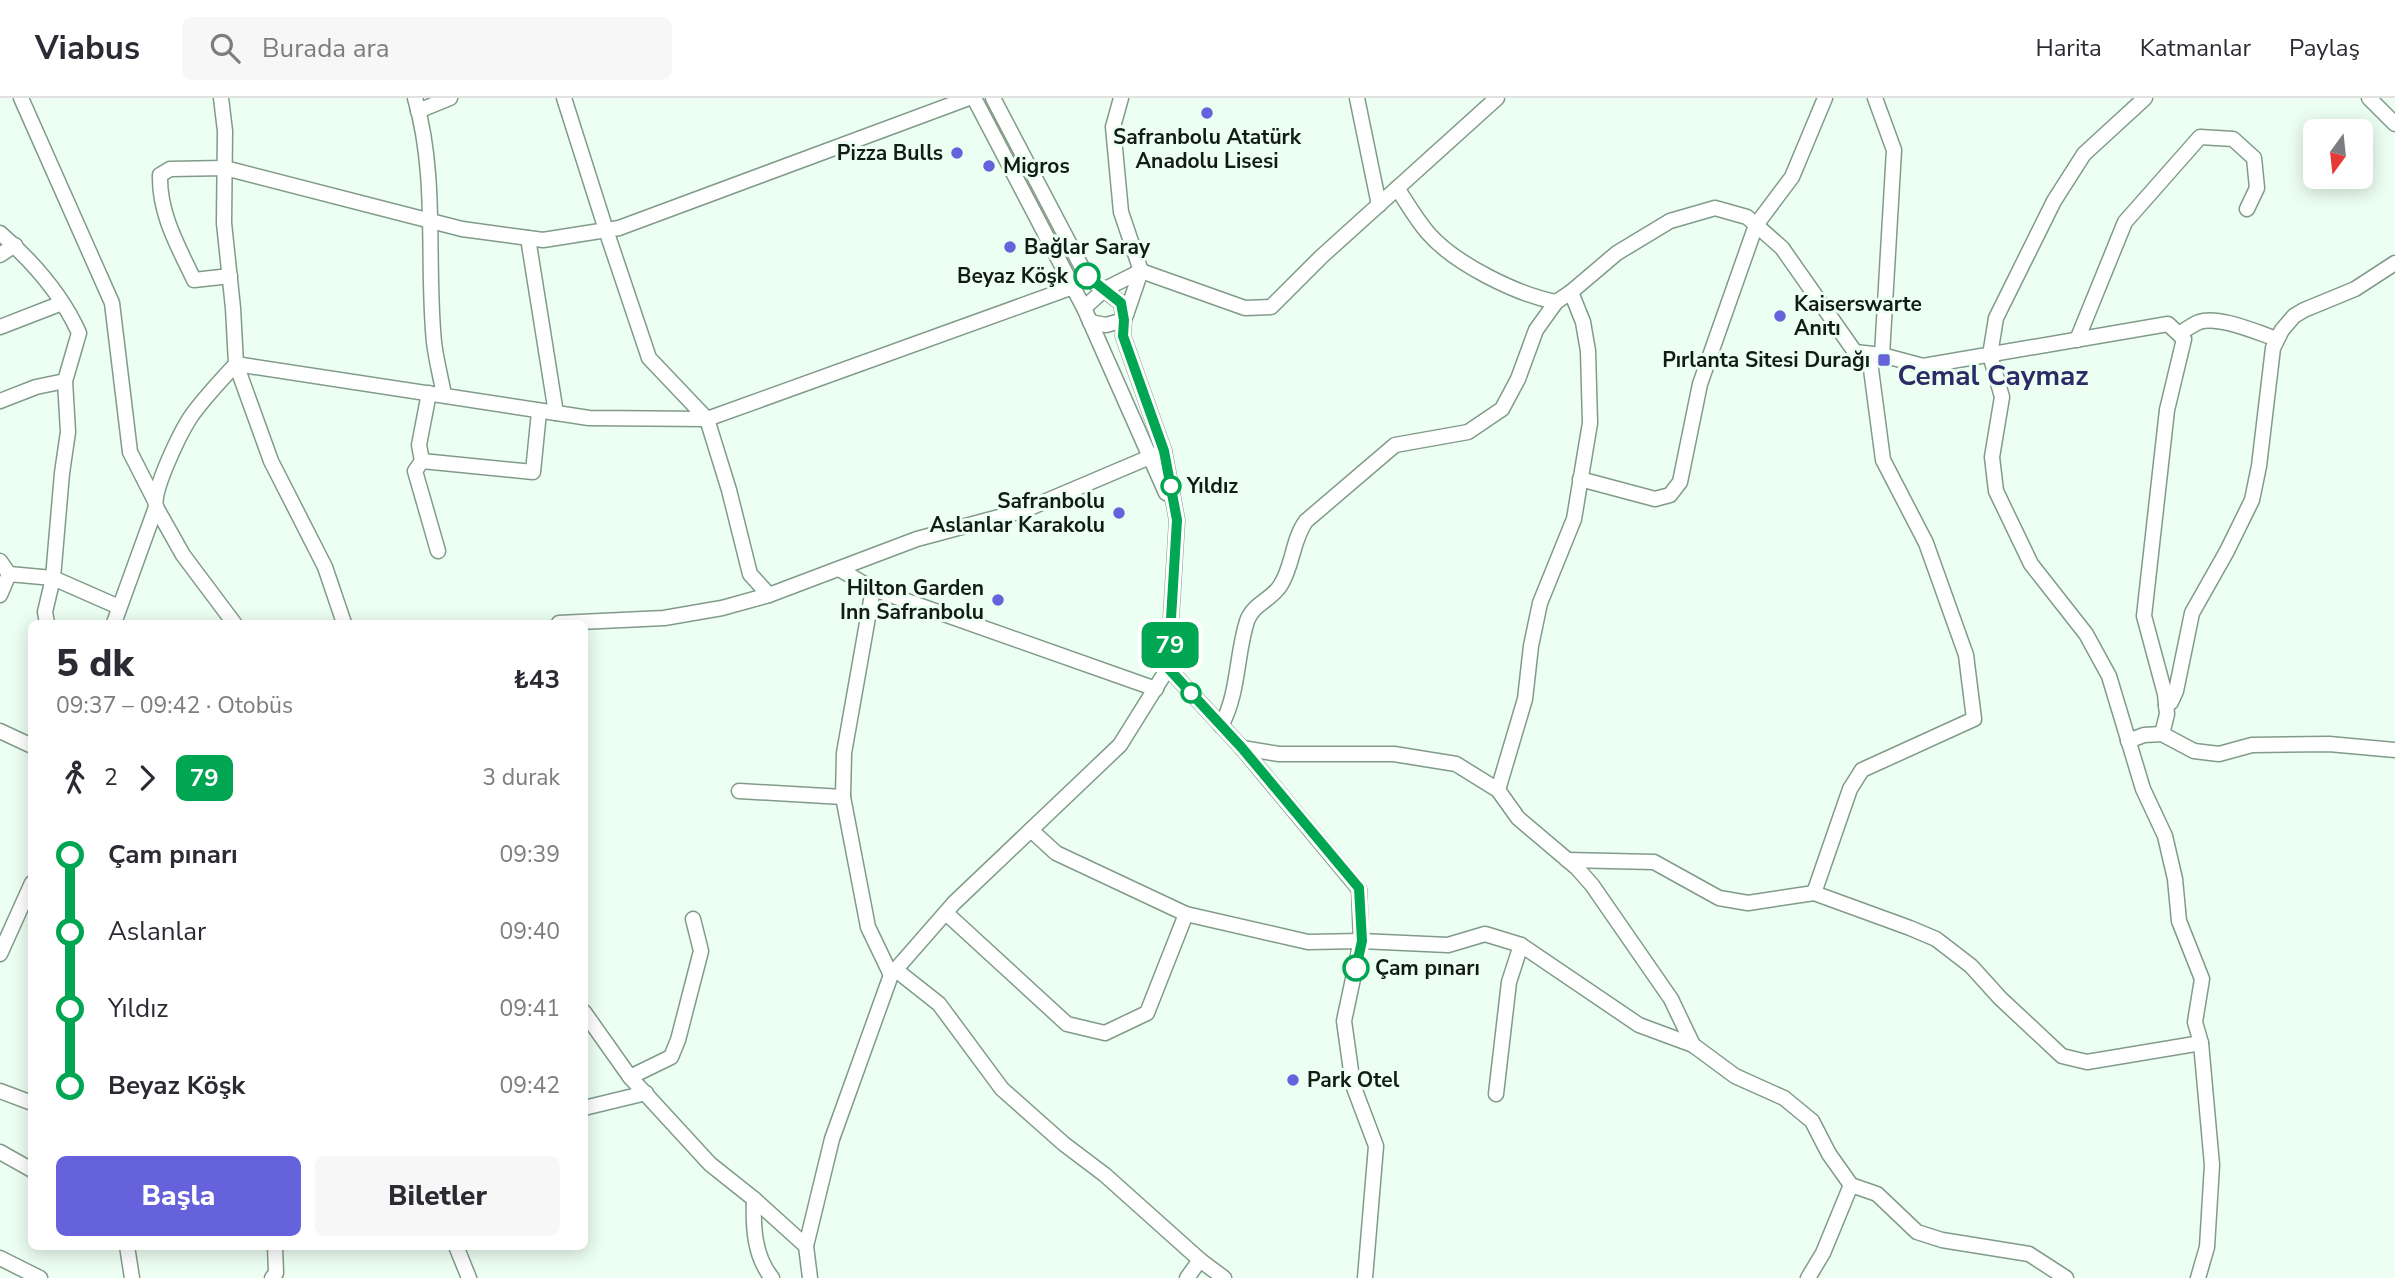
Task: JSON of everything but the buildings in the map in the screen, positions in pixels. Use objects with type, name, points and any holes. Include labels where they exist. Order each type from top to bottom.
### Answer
[{"type":"street","points":[[21,98],[112,303],[130,452],[183,555],[232,620]]},
{"type":"street","points":[[222,98],[225,131],[224,223],[236,364],[271,461],[325,567],[343,620]]},
{"type":"street","points":[[438,551],[415,471],[422,461],[419,445],[437,394],[424,130],[416,104],[450,98]]},
{"type":"street","points":[[564,98],[649,358],[707,419],[729,490],[750,574],[769,595]]},
{"type":"street","points":[[230,276],[194,280],[165,216],[160,194],[160,175],[170,169],[225,168],[463,229],[543,240],[619,229],[971,98],[1073,287],[1158,454]]},
{"type":"street","points":[[810,1278],[806,1247],[832,1139],[894,972],[946,913],[1120,745],[1168,668],[1177,520],[1123,336],[1121,303],[1087,276],[993,98]]},
{"type":"street","points":[[1121,98],[1113,127],[1121,212],[1140,271],[1124,320]]},
{"type":"street","points":[[1357,98],[1379,205]]},
{"type":"street","points":[[1084,308],[1105,289],[1140,271],[1245,308],[1271,307],[1321,257],[1497,98]]},
{"type":"street","points":[[1580,479],[1656,499],[1670,495],[1680,482],[1699,384],[1756,225],[1792,177],[1825,98]]},
{"type":"street","points":[[1814,893],[1850,789],[1862,770],[1974,719],[1966,655],[1926,543],[1883,460],[1875,354],[1894,150],[1875,98]]},
{"type":"street","points":[[2145,98],[2084,154],[2054,201],[1996,318],[1990,355],[2002,397],[1992,457],[1996,491],[2031,564],[2085,634],[2109,676],[2143,789],[2165,836],[2175,879],[2179,921],[2202,979],[2195,1022],[2201,1044],[2212,1164],[2207,1247],[2198,1278]]},
{"type":"street","points":[[2369,98],[2395,124]]},
{"type":"street","points":[[2077,340],[2125,222],[2200,137],[2233,139],[2254,158],[2257,188],[2247,209]]},
{"type":"street","points":[[1397,188],[1428,233],[1457,259],[1531,297],[1556,302]]},
{"type":"street","points":[[1221,726],[1228,714],[1235,690],[1248,619],[1259,604],[1282,584],[1299,533],[1306,521],[1395,444],[1468,432],[1502,409],[1518,379],[1536,330],[1556,302],[1617,253],[1670,221],[1715,208],[1747,217],[1782,248],[1855,352],[1923,366],[2168,324],[2184,339],[2167,410],[2144,616],[2165,694],[2167,714],[2162,734]]},
{"type":"street","points":[[0,233],[15,245],[62,303],[79,333],[65,381],[68,432],[53,578],[45,612],[46,620]]},
{"type":"street","points":[[528,238],[556,413]]},
{"type":"street","points":[[0,255],[15,245]]},
{"type":"street","points":[[2166,706],[2176,691],[2192,613],[2252,500],[2259,466],[2273,348],[2282,330],[2294,316],[2355,289],[2395,262]]},
{"type":"street","points":[[236,364],[589,418],[707,419],[1073,287]]},
{"type":"street","points":[[1498,790],[1525,698],[1531,646],[1540,603],[1574,519],[1590,423],[1588,351],[1583,322],[1571,292]]},
{"type":"street","points":[[0,327],[62,303]]},
{"type":"street","points":[[1090,322],[1106,326],[1124,320]]},
{"type":"street","points":[[2179,334],[2197,323],[2206,321],[2231,324],[2277,340]]},
{"type":"street","points":[[115,620],[166,466],[191,416],[236,364]]},
{"type":"street","points":[[0,401],[36,387],[65,381]]},
{"type":"street","points":[[422,461],[533,472],[539,412]]},
{"type":"street","points":[[588,622],[664,618],[722,608],[769,595],[917,539],[1025,510],[1158,454]]},
{"type":"street","points":[[0,561],[9,574]]},
{"type":"street","points":[[839,569],[873,590],[1156,689]]},
{"type":"street","points":[[9,574],[53,578],[119,607]]},
{"type":"street","points":[[0,595],[9,574]]},
{"type":"street","points":[[873,590],[844,753],[843,797],[868,927],[894,972],[939,1004],[1002,1089],[1064,1144],[1105,1175],[1200,1261],[1224,1278]]},
{"type":"street","points":[[1168,668],[1242,748],[1359,888],[1362,941],[1344,1021],[1353,1085],[1376,1146],[1365,1278]]},
{"type":"street","points":[[0,731],[28,744]]},
{"type":"street","points":[[2128,741],[2144,735],[2162,734],[2194,751],[2219,754],[2252,745],[2329,744],[2395,750]]},
{"type":"street","points":[[1242,748],[1279,754],[1394,754],[1456,764],[1498,790],[1518,818],[1592,884],[1663,988],[1693,1045]]},
{"type":"street","points":[[739,791],[843,797]]},
{"type":"street","points":[[1031,830],[1056,853],[1186,914],[1308,942],[1362,941],[1448,945],[1485,934],[1521,945],[1639,1025],[1693,1045],[1735,1076],[1784,1098],[1812,1121],[1829,1154],[1852,1185],[1877,1194],[1917,1232],[1942,1240],[2029,1254],[2066,1278]]},
{"type":"street","points":[[1567,860],[1654,862],[1718,898],[1748,903],[1814,893],[1936,939],[1971,966],[2000,998],[2062,1056],[2087,1062],[2201,1044]]},
{"type":"street","points":[[0,918],[23,912]]},
{"type":"street","points":[[0,954],[23,912]]},
{"type":"street","points":[[946,913],[1067,1024],[1105,1033],[1147,1013],[1186,914]]},
{"type":"street","points":[[630,1077],[671,1057],[678,1040],[701,951],[693,919]]},
{"type":"street","points":[[1496,1094],[1509,982],[1521,945]]},
{"type":"street","points":[[588,1018],[630,1077],[710,1164],[754,1199],[806,1247]]},
{"type":"street","points":[[0,1091],[28,1102]]},
{"type":"street","points":[[588,1107],[646,1093]]},
{"type":"street","points":[[0,1152],[28,1168]]},
{"type":"street","points":[[1808,1278],[1824,1253],[1852,1185]]},
{"type":"street","points":[[754,1199],[753,1227],[762,1265],[772,1278]]},
{"type":"street","points":[[128,1250],[132,1278]]},
{"type":"street","points":[[272,1278],[275,1273],[275,1250]]},
{"type":"street","points":[[458,1250],[469,1278]]},
{"type":"street","points":[[0,1258],[40,1278]]},
{"type":"street","points":[[1187,1278],[1200,1261]]},
{"type":"street","points":[[1198,1278],[1200,1261]]},
{"type":"bus line","name":"79","points":[[1087,276],[1121,303],[1123,336],[1164,451],[1177,520],[1168,668],[1242,748],[1359,888],[1362,941],[1356,968]]},
{"type":"place","name":"Safranbolu Atatürk Anadolu Lisesi","points":[[1207,113]]},
{"type":"place","name":"Pizza Bulls","points":[[957,153]]},
{"type":"place","name":"Migros","points":[[989,166]]},
{"type":"place","name":"Bağlar Saray","points":[[1010,247]]},
{"type":"place","name":"Beyaz Köşk","points":[[1087,276]]},
{"type":"place","name":"Kaiserswarte Anıtı","points":[[1780,316]]},
{"type":"place","name":"Pırlanta Sitesi Durağı","points":[[1884,360]]},
{"type":"place","name":"Yıldız","points":[[1171,486]]},
{"type":"place","name":"Safranbolu Aslanlar Karakolu","points":[[1119,513]]},
{"type":"place","name":"Hilton Garden Inn Safranbolu","points":[[998,600]]},
{"type":"place","name":"Çam pınarı","points":[[1356,968]]},
{"type":"place","name":"Park Otel","points":[[1293,1080]]},
{"type":"district","name":"Cemal Caymaz","points":[[1993,375]]}]
